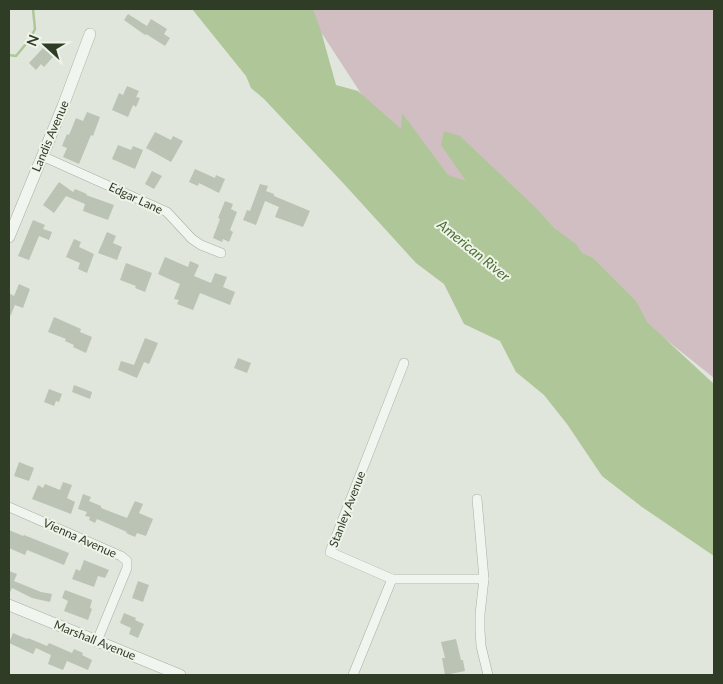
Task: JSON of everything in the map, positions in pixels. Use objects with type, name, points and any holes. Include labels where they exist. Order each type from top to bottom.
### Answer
[{"type":"street","name":"Landis Avenue","points":[[9,237],[12,221],[63,106],[90,34]]},
{"type":"street","name":"Edgar Lane","points":[[42,156],[167,212],[192,239],[220,253]]},
{"type":"street","name":"Stanley Avenue","points":[[392,579],[330,552],[404,363]]},
{"type":"street","points":[[477,499],[484,579],[480,630],[481,646],[488,675]]},
{"type":"street","name":"Vienna Avenue","points":[[9,507],[122,556],[127,561],[127,568],[97,641]]},
{"type":"street","points":[[353,675],[392,579],[484,579]]},
{"type":"street","name":"Marshall Avenue","points":[[9,605],[180,675]]},
{"type":"shaded area","points":[[306,9],[714,9],[714,378],[619,302],[485,218],[373,112]]},
{"type":"water","name":"American River","points":[[192,9],[313,9],[336,85],[358,91],[401,129],[402,113],[448,175],[466,181],[441,145],[444,131],[460,136],[537,209],[554,228],[576,244],[582,253],[593,258],[636,301],[647,322],[714,384],[714,556],[642,507],[602,476],[567,424],[544,395],[516,372],[500,341],[464,324],[444,284],[416,263],[264,99],[251,88],[246,76]]},
{"type":"building","points":[[128,14],[147,26],[151,19],[167,29],[164,34],[170,38],[165,46],[124,20]]},
{"type":"building","points":[[43,48],[53,57],[44,67],[41,64],[36,70],[29,63]]},
{"type":"building","points":[[127,86],[139,91],[136,97],[140,98],[136,107],[133,105],[128,117],[112,110],[119,93],[123,95]]},
{"type":"building","points":[[87,112],[100,117],[79,164],[63,157],[67,148],[62,146],[76,118],[83,121]]},
{"type":"building","points":[[155,132],[171,140],[173,136],[183,141],[171,162],[146,148]]},
{"type":"building","points":[[118,145],[131,150],[133,146],[143,150],[135,169],[112,159]]},
{"type":"building","points":[[195,169],[215,178],[216,175],[225,179],[219,193],[199,183],[198,186],[189,182]]},
{"type":"building","points":[[152,171],[162,176],[154,189],[145,184]]},
{"type":"building","points":[[59,182],[73,192],[75,189],[114,205],[108,220],[83,211],[85,204],[66,196],[54,213],[43,205]]},
{"type":"building","points":[[260,184],[268,186],[266,191],[274,194],[274,196],[310,211],[303,227],[275,217],[279,207],[265,201],[256,225],[243,220],[247,210],[250,211]]},
{"type":"building","points":[[225,201],[233,204],[231,209],[237,212],[230,230],[233,232],[229,242],[223,239],[222,242],[213,238]]},
{"type":"building","points":[[33,220],[45,225],[43,229],[52,232],[49,240],[39,236],[29,260],[18,256]]},
{"type":"building","points":[[107,232],[116,236],[113,243],[122,247],[117,260],[98,253]]},
{"type":"building","points":[[74,239],[81,242],[79,247],[94,254],[87,273],[78,269],[80,263],[66,257]]},
{"type":"building","points":[[165,257],[188,267],[190,261],[199,265],[194,276],[211,283],[215,273],[227,277],[223,287],[235,292],[230,305],[200,293],[193,310],[177,304],[179,300],[174,299],[180,284],[158,274]]},
{"type":"building","points":[[126,263],[152,273],[145,292],[135,288],[136,286],[120,280]]},
{"type":"building","points":[[19,284],[30,289],[23,308],[15,305],[9,319],[9,293],[14,296]]},
{"type":"building","points":[[54,317],[81,329],[80,332],[92,337],[86,353],[73,347],[74,345],[65,341],[66,339],[48,332]]},
{"type":"building","points":[[145,338],[158,343],[149,364],[144,362],[137,378],[118,370],[121,361],[134,365]]},
{"type":"building","points":[[238,358],[251,363],[247,373],[234,368]]},
{"type":"building","points":[[74,385],[92,392],[90,399],[72,392]]},
{"type":"building","points":[[49,389],[62,394],[59,402],[56,401],[54,406],[44,402]]},
{"type":"building","points":[[19,462],[34,468],[29,481],[14,476]]},
{"type":"building","points":[[63,482],[72,485],[67,498],[75,502],[71,514],[32,499],[38,485],[43,488],[45,484],[60,490]]},
{"type":"building","points":[[83,494],[91,497],[89,501],[101,506],[101,508],[127,518],[135,501],[143,504],[139,513],[153,519],[146,536],[137,533],[135,537],[97,519],[95,523],[89,520],[90,517],[85,516],[87,512],[78,509]]},
{"type":"building","points":[[9,530],[69,553],[64,565],[27,550],[25,555],[9,548]]},
{"type":"building","points":[[84,560],[109,570],[105,578],[98,576],[94,587],[72,579],[76,569],[80,571]]},
{"type":"building","points":[[9,571],[17,574],[14,581],[41,592],[52,594],[50,602],[32,598],[12,588],[9,594]]},
{"type":"building","points":[[138,581],[149,585],[143,602],[132,598]]},
{"type":"building","points":[[65,590],[92,600],[90,608],[92,609],[88,620],[64,611],[68,601],[62,598]]},
{"type":"building","points":[[124,613],[144,624],[138,638],[129,634],[131,628],[120,623]]},
{"type":"building","points":[[13,633],[47,646],[49,643],[72,653],[74,649],[83,653],[82,655],[92,660],[88,670],[67,661],[63,670],[48,664],[51,655],[36,648],[33,654],[9,643]]},
{"type":"building","points":[[456,639],[465,671],[445,675],[442,658],[445,658],[441,642]]},
{"type":"waterway","points":[[9,55],[16,56],[30,39],[35,29],[33,9]]}]
